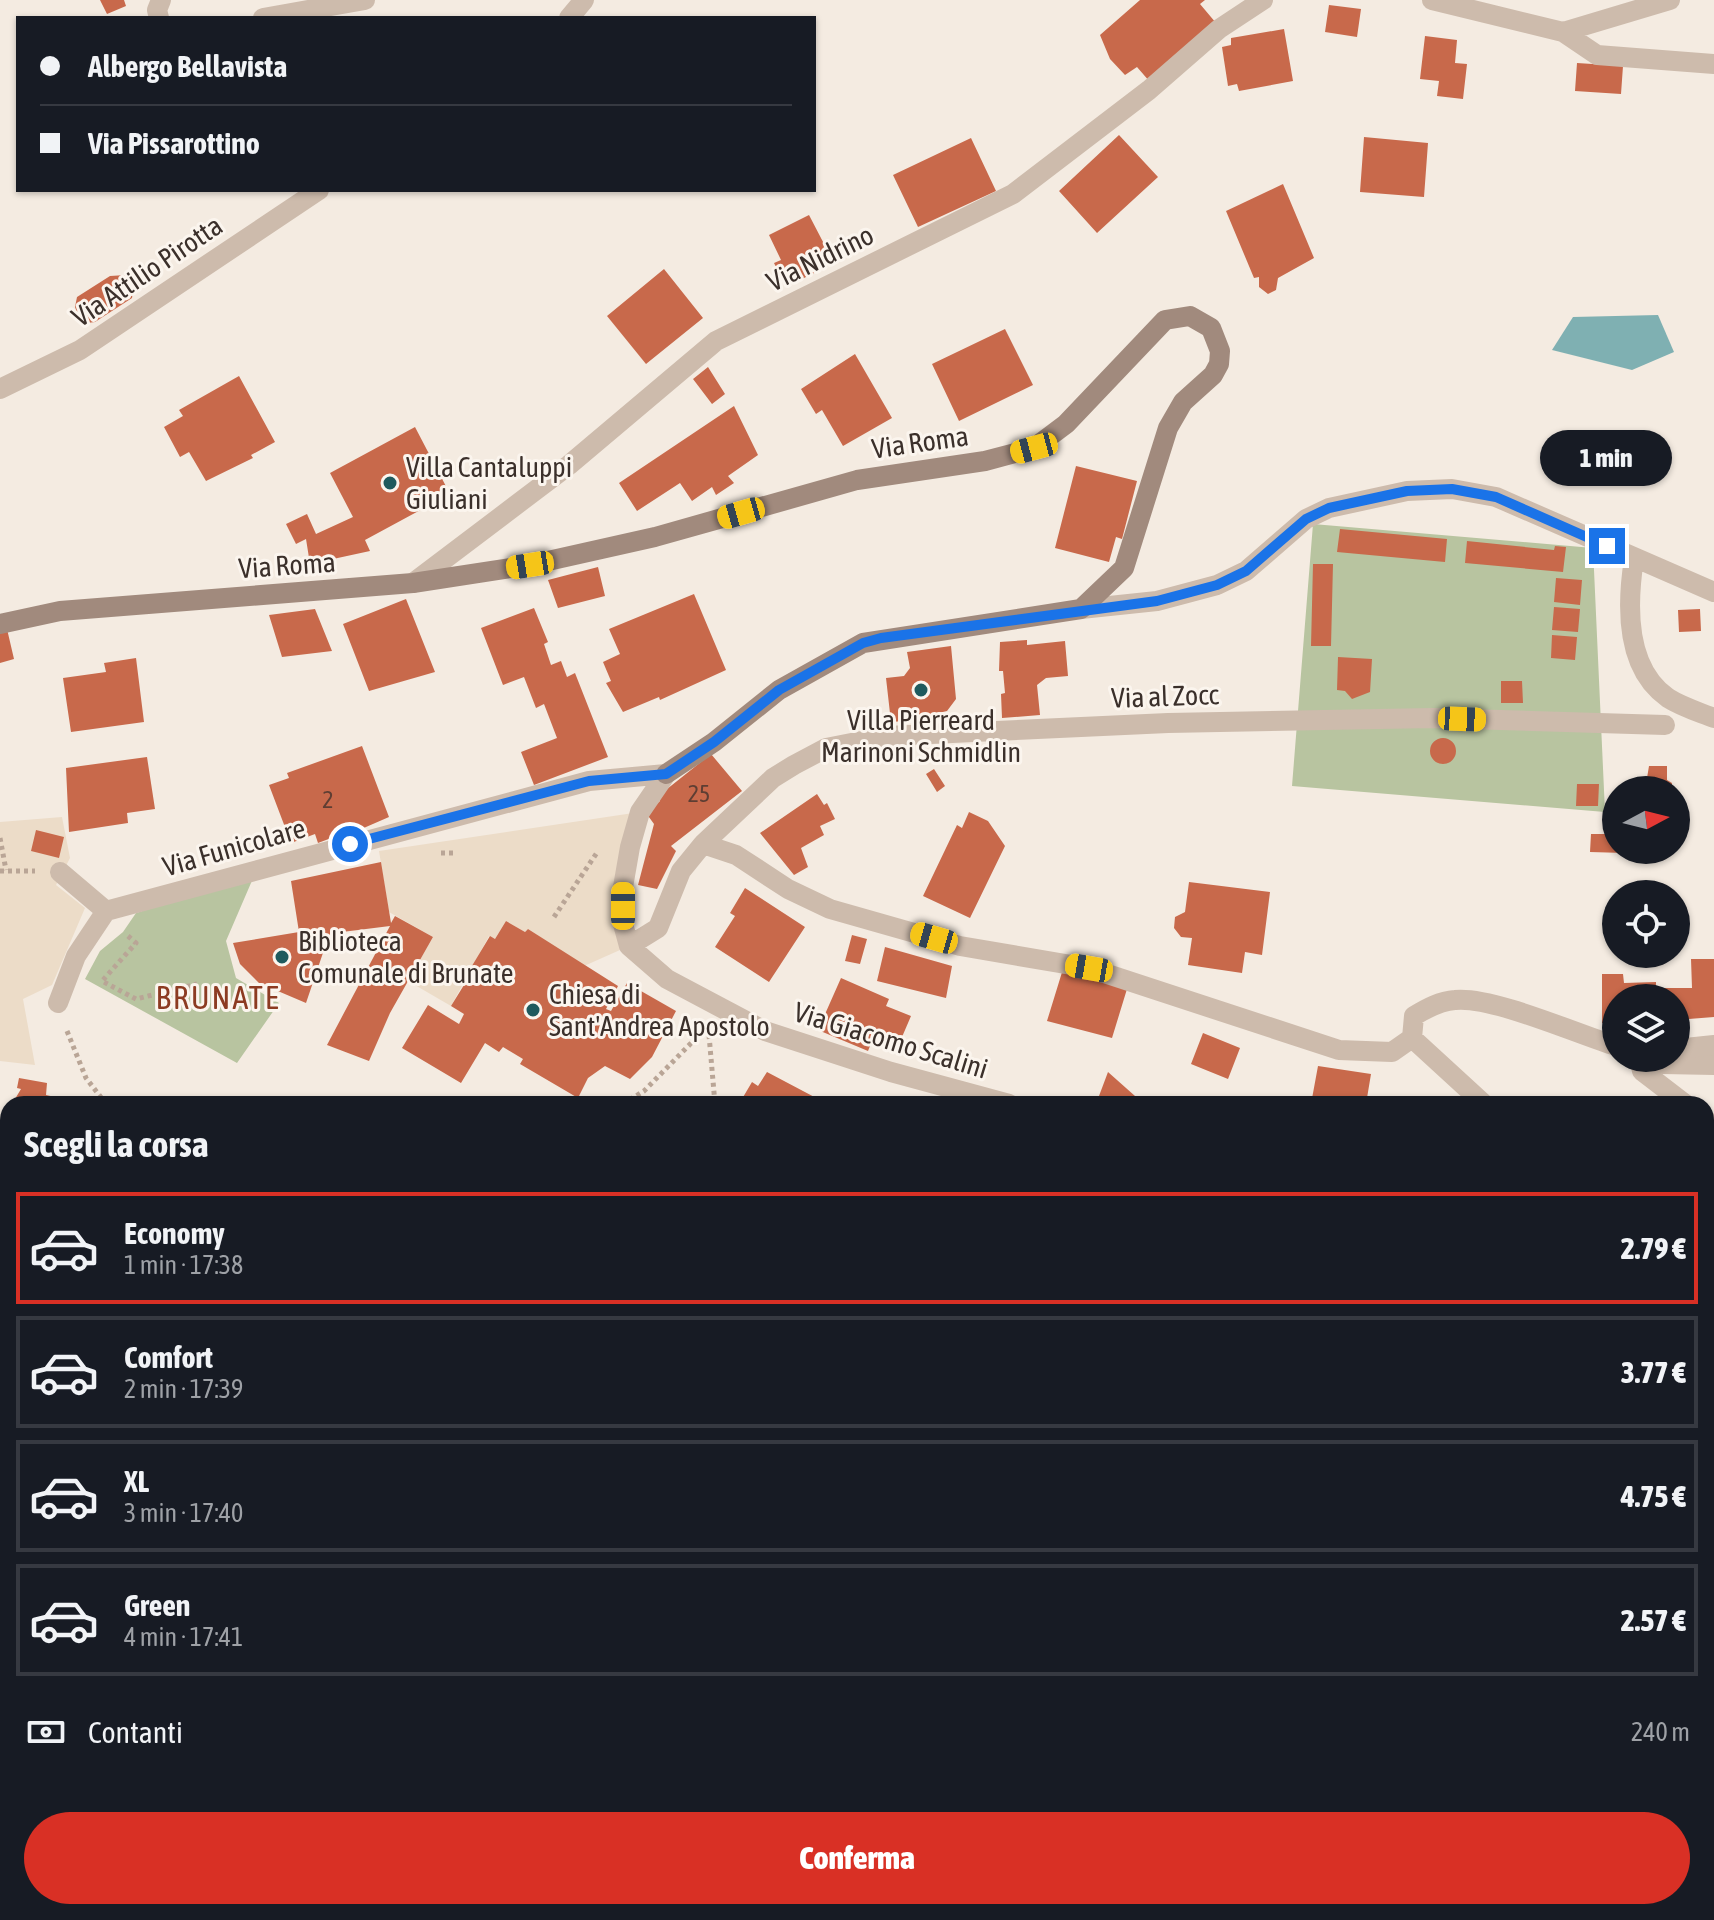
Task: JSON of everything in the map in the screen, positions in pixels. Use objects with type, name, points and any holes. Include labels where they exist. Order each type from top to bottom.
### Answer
[{"type":"street","points":[[274,16],[365,0]]},
{"type":"street","points":[[571,16],[584,0]]},
{"type":"street","name":"Via Nidrino","points":[[413,583],[569,465],[716,341],[1013,194],[1149,90],[1219,29],[1263,0]]},
{"type":"street","points":[[1432,0],[1563,32],[1597,55],[1714,64]]},
{"type":"street","points":[[1563,32],[1670,0]]},
{"type":"street","name":"Via Attilio Pirotta","points":[[0,389],[80,350],[316,192]]},
{"type":"street","name":"Via Roma","points":[[0,624],[60,611],[413,583],[530,565],[655,537],[857,480],[985,461],[1034,448],[1066,424],[1165,320],[1190,316],[1201,320],[1217,339],[1219,364],[1213,375],[1183,402],[1168,428],[1124,568],[1081,609]]},
{"type":"street","points":[[629,946],[623,924],[623,887],[630,847],[640,812],[666,774],[714,742],[779,690],[863,643],[1081,609],[1157,601],[1217,585],[1246,571],[1306,519],[1329,508],[1407,491],[1452,489],[1496,497],[1714,592]]},
{"type":"street","points":[[1634,559],[1629,608],[1644,670],[1667,697],[1714,718]]},
{"type":"street","name":"Via al Zocc","points":[[629,946],[658,928],[681,871],[703,844],[773,778],[826,748],[887,736],[1168,723],[1402,718],[1665,725]]},
{"type":"street","name":"Via Funicolare","points":[[106,911],[589,781],[666,774]]},
{"type":"street","points":[[703,844],[736,855],[788,889],[830,909],[960,946],[1089,968],[1339,1050],[1392,1052],[1412,1038],[1414,1016],[1430,1006],[1455,1000],[1479,1002],[1602,1042]]},
{"type":"street","points":[[58,1003],[76,956],[106,911],[60,872]]},
{"type":"street","name":"Via Giacomo Scalini","points":[[629,946],[667,979],[765,1031],[891,1072],[980,1096]]},
{"type":"street","points":[[1412,1038],[1475,1096]]},
{"type":"street","points":[[1690,1048],[1714,1045]]},
{"type":"street","points":[[1690,1065],[1714,1065]]},
{"type":"street","points":[[1643,1072],[1675,1096]]},
{"type":"path","points":[[0,838],[6,870]]},
{"type":"path","points":[[106,911],[136,943],[102,981],[136,999],[197,984]]},
{"type":"path","points":[[58,1003],[86,1078],[100,1096]]},
{"type":"path","points":[[636,1096],[709,1026],[714,1096]]},
{"type":"green space","points":[[1313,524],[1593,548],[1603,776],[1602,812],[1292,786]]},
{"type":"green space","points":[[254,876],[226,941],[236,978],[279,1003],[237,1063],[85,979],[100,951],[123,932],[136,913]]},
{"type":"shaded area","points":[[640,812],[630,847],[629,946],[584,966],[528,929],[525,932],[506,921],[495,939],[489,936],[451,1006],[408,981],[433,937],[389,912],[379,851]]},
{"type":"shaded area","points":[[62,817],[70,858],[56,885],[85,908],[52,985],[23,999],[35,1065],[0,1061],[0,822]]},
{"type":"water","points":[[1658,315],[1674,352],[1632,370],[1552,350],[1573,317]]},
{"type":"building","points":[[100,0],[124,0],[126,6],[107,14]]},
{"type":"building","points":[[1140,0],[1205,0],[1200,4],[1216,23],[1150,82],[1137,67],[1125,75],[1110,59],[1100,35]]},
{"type":"building","points":[[1329,5],[1361,9],[1357,37],[1325,32]]},
{"type":"building","points":[[1284,29],[1293,81],[1239,91],[1237,84],[1228,86],[1222,47],[1231,45],[1231,38]]},
{"type":"building","points":[[1425,36],[1457,40],[1455,63],[1467,64],[1463,99],[1437,96],[1439,81],[1420,79]]},
{"type":"building","points":[[1577,63],[1623,66],[1621,94],[1575,91]]},
{"type":"building","points":[[1119,135],[1158,177],[1097,233],[1059,191]]},
{"type":"building","points":[[1364,137],[1428,143],[1424,197],[1360,192]]},
{"type":"building","points":[[971,138],[996,191],[918,227],[893,175]]},
{"type":"building","points":[[1283,184],[1314,258],[1278,278],[1276,290],[1268,294],[1259,287],[1259,277],[1254,278],[1226,211]]},
{"type":"building","points":[[809,215],[834,263],[786,287],[774,263],[781,260],[769,235]]},
{"type":"building","points":[[664,269],[703,318],[646,364],[607,316]]},
{"type":"building","points":[[126,275],[134,284],[132,298],[95,322],[87,323],[78,315],[75,307],[77,297],[110,276]]},
{"type":"building","points":[[1005,329],[1033,385],[959,421],[932,364]]},
{"type":"building","points":[[855,354],[892,418],[843,446],[822,410],[816,414],[801,389]]},
{"type":"building","points":[[708,367],[725,394],[712,404],[693,379]]},
{"type":"building","points":[[239,376],[275,442],[251,455],[253,458],[206,481],[189,452],[180,457],[164,427],[183,416],[179,410]]},
{"type":"building","points":[[734,406],[758,455],[728,476],[734,483],[716,495],[712,487],[692,501],[680,483],[637,511],[619,483]]},
{"type":"building","name":"Villa Cantaluppi Giuliani","points":[[415,427],[450,494],[365,540],[370,551],[310,564],[306,539],[296,544],[286,524],[307,514],[316,534],[353,517],[330,473]]},
{"type":"building","points":[[1076,466],[1137,481],[1122,539],[1116,537],[1109,562],[1055,548]]},
{"type":"building","points":[[1340,529],[1447,539],[1445,562],[1337,552]]},
{"type":"building","points":[[1467,541],[1554,550],[1555,546],[1566,547],[1563,572],[1465,563]]},
{"type":"building","points":[[1313,564],[1333,564],[1331,646],[1311,646]]},
{"type":"building","points":[[598,567],[605,596],[558,608],[548,580]]},
{"type":"building","points":[[1556,578],[1582,580],[1580,605],[1554,602]]},
{"type":"building","points":[[694,594],[726,670],[660,700],[659,697],[623,712],[606,683],[611,681],[603,662],[620,654],[609,629]]},
{"type":"building","points":[[406,599],[435,672],[369,691],[343,624]]},
{"type":"building","points":[[1554,607],[1580,609],[1578,632],[1552,630]]},
{"type":"building","points":[[534,608],[548,642],[544,644],[551,665],[561,661],[567,677],[575,673],[608,757],[534,785],[521,752],[557,738],[544,704],[536,708],[524,677],[503,685],[481,628]]},
{"type":"building","points":[[315,609],[332,651],[282,657],[269,615]]},
{"type":"building","points":[[1700,609],[1701,631],[1679,632],[1678,610]]},
{"type":"building","points":[[7,629],[14,659],[0,663],[0,631]]},
{"type":"building","points":[[1552,635],[1577,637],[1575,660],[1551,658]]},
{"type":"building","points":[[1027,640],[1027,645],[1065,641],[1068,676],[1046,678],[1037,685],[1040,715],[1002,718],[1001,694],[1005,693],[1003,671],[999,671],[1000,642]]},
{"type":"building","name":"Villa Pierreard Marinoni Schmidlin","points":[[951,646],[956,699],[947,711],[930,715],[930,719],[891,722],[886,678],[904,676],[910,668],[907,652]]},
{"type":"building","points":[[1338,657],[1372,659],[1370,692],[1352,699],[1345,691],[1337,690]]},
{"type":"building","points":[[136,658],[144,722],[71,732],[63,678],[106,672],[104,663]]},
{"type":"building","points":[[1501,681],[1522,681],[1523,703],[1501,703]]},
{"type":"building","points":[[1443,738],[1452,742],[1456,751],[1452,760],[1443,764],[1434,760],[1430,751],[1434,742]]},
{"type":"building","points":[[362,746],[389,817],[343,837],[342,834],[318,843],[315,834],[291,843],[269,785],[289,778],[287,773]]},
{"type":"building","points":[[711,754],[742,791],[671,846],[676,851],[657,889],[638,885],[654,824],[646,813],[660,801],[657,797]]},
{"type":"building","points":[[147,757],[155,809],[127,813],[128,823],[69,832],[66,768]]},
{"type":"building","points":[[1649,766],[1667,766],[1667,776],[1647,776]]},
{"type":"building","points":[[934,769],[945,786],[937,792],[926,774]]},
{"type":"building","points":[[1577,784],[1599,784],[1598,806],[1576,806]]},
{"type":"building","points":[[817,794],[824,805],[827,803],[835,819],[820,826],[824,835],[801,848],[808,867],[794,875],[760,833]]},
{"type":"building","points":[[969,812],[988,821],[1005,846],[970,918],[923,896],[957,825],[962,828]]},
{"type":"building","points":[[36,830],[64,837],[59,858],[31,851]]},
{"type":"building","points":[[1591,834],[1602,834],[1602,852],[1590,852]]},
{"type":"building","points":[[381,862],[391,923],[395,916],[433,937],[390,1013],[369,1061],[327,1045],[390,926],[342,932],[343,938],[327,941],[306,1003],[259,983],[240,964],[233,943],[299,932],[291,881]]},
{"type":"building","points":[[1189,882],[1270,892],[1262,955],[1245,952],[1242,973],[1188,965],[1192,938],[1181,937],[1174,928],[1175,917],[1185,912]]},
{"type":"building","points":[[745,888],[805,927],[769,982],[715,947],[735,916],[730,913]]},
{"type":"building","name":"Chiesa di Sant'Andrea Apostolo","points":[[506,921],[525,932],[528,929],[618,986],[606,1009],[611,1011],[627,983],[676,1011],[652,1057],[630,1079],[605,1066],[588,1078],[579,1096],[575,1096],[520,1064],[523,1059],[503,1047],[499,1052],[485,1043],[461,1083],[402,1048],[428,1005],[459,1024],[464,1014],[451,1006],[490,936],[495,939]]},
{"type":"building","points":[[852,935],[867,939],[860,964],[845,961]]},
{"type":"building","points":[[885,947],[952,966],[946,998],[877,981]]},
{"type":"building","points":[[1691,959],[1714,959],[1714,1017],[1690,1019]]},
{"type":"building","points":[[1063,969],[1127,989],[1112,1038],[1047,1021]]},
{"type":"building","points":[[1602,974],[1623,974],[1624,983],[1656,982],[1602,984]]},
{"type":"building","points":[[841,978],[889,999],[886,1006],[911,1016],[896,1051],[872,1041],[868,1051],[818,1030]]},
{"type":"building","points":[[1203,1033],[1240,1048],[1228,1079],[1191,1064]]},
{"type":"building","points":[[1318,1066],[1371,1074],[1367,1096],[1312,1096]]},
{"type":"building","points":[[767,1072],[812,1096],[744,1096],[752,1082],[758,1086]]},
{"type":"building","points":[[1108,1072],[1135,1096],[1099,1096]]},
{"type":"building","points":[[19,1078],[47,1083],[46,1095],[50,1096],[17,1096],[21,1089],[17,1088]]},
{"type":"place","name":"Villa Cantaluppi Giuliani","points":[[390,483]]},
{"type":"place","name":"Villa Pierreard Marinoni Schmidlin","points":[[921,690]]},
{"type":"place","name":"Biblioteca Comunale di Brunate","points":[[282,957]]},
{"type":"place","name":"Chiesa di Sant'Andrea Apostolo","points":[[533,1010]]},
{"type":"district","name":"BRUNATE","points":[[218,998]]},
{"type":"route","points":[[350,844],[589,781],[666,774],[714,742],[779,690],[863,643],[1081,609],[1157,601],[1217,585],[1246,571],[1306,519],[1329,508],[1407,491],[1452,489],[1496,497],[1607,546]]}]
